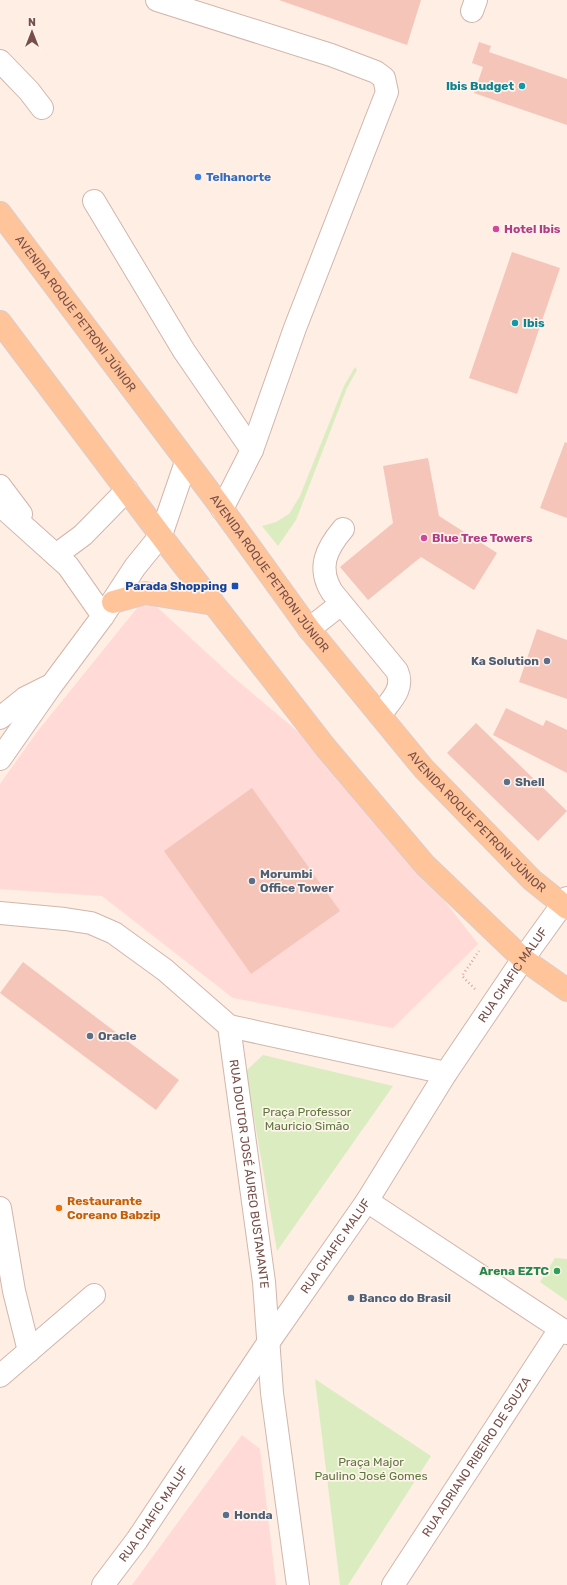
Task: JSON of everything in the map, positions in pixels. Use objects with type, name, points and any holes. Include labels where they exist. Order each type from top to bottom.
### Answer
[{"type":"main road","name":"AVENIDA ROQUE PETRONI JÚNIOR","points":[[0,213],[222,509],[309,629],[424,769],[453,800],[532,880],[566,903]]},
{"type":"main road","points":[[0,322],[161,535],[326,748],[425,865],[523,959],[567,990]]},
{"type":"main road","points":[[108,609],[145,593],[214,604]]},
{"type":"street","points":[[157,0],[331,55],[376,72],[384,78],[387,86],[387,92],[295,328],[252,450],[222,509]]},
{"type":"street","points":[[0,61],[29,90],[42,108]]},
{"type":"street","points":[[94,201],[184,351],[252,450]]},
{"type":"street","points":[[0,758],[108,609],[136,567],[161,535],[186,462]]},
{"type":"street","points":[[0,486],[49,549]]},
{"type":"street","points":[[49,549],[83,534],[127,490]]},
{"type":"street","points":[[0,505],[68,566],[108,609]]},
{"type":"street","points":[[343,529],[328,547],[325,563],[325,582],[341,604],[384,654],[401,679],[399,688],[380,715]]},
{"type":"street","points":[[309,629],[341,604]]},
{"type":"street","points":[[0,718],[25,698],[51,686]]},
{"type":"street","name":"RUA CHAFIC MALUF","points":[[103,1585],[137,1540],[268,1343],[367,1201],[446,1073],[523,959],[566,903]]},
{"type":"street","points":[[0,913],[91,923],[114,933],[165,970],[229,1026],[446,1073]]},
{"type":"street","name":"RUA DOUTOR JOSÉ ÁUREO BUSTAMANTE","points":[[229,1026],[264,1282],[272,1393],[298,1585]]},
{"type":"street","points":[[367,1201],[564,1331]]},
{"type":"street","points":[[0,1208],[14,1290],[29,1351]]},
{"type":"street","points":[[0,1376],[94,1295]]},
{"type":"street","name":"RUA ADRIANO RIBEIRO DE SOUZA","points":[[393,1585],[564,1331]]},
{"type":"path","points":[[492,1006],[462,976],[494,931]]},
{"type":"shaded area","name":"Morumbi Office Tower","points":[[146,597],[233,677],[321,751],[333,757],[478,944],[393,1028],[233,998],[102,896],[0,889],[0,784],[37,732]]},
{"type":"shaded area","name":"Honda","points":[[242,1435],[260,1449],[276,1585],[132,1585]]},
{"type":"green space","points":[[355,367],[357,370],[347,388],[296,520],[278,546],[262,526],[276,522],[289,514],[300,496],[344,386]]},
{"type":"green space","name":"Praça Professor Mauricio Simão","points":[[263,1055],[393,1086],[277,1251],[246,1071]]},
{"type":"green space","name":"Arena EZTC","points":[[555,1258],[567,1259],[567,1301],[540,1282]]},
{"type":"green space","name":"Praça Major Paulino José Gomes","points":[[315,1379],[431,1456],[348,1585],[340,1585]]},
{"type":"building","points":[[279,0],[421,0],[407,45]]},
{"type":"building","name":"Ibis Budget","points":[[479,42],[491,46],[489,52],[567,79],[567,125],[474,93],[483,67],[472,63]]},
{"type":"building","name":"Ibis","points":[[512,252],[560,268],[517,394],[469,378]]},
{"type":"building","points":[[565,442],[567,443],[567,518],[540,508]]},
{"type":"building","name":"Blue Tree Towers","points":[[428,458],[439,516],[497,553],[474,590],[421,557],[368,600],[340,567],[393,523],[383,466]]},
{"type":"building","name":"Ka Solution","points":[[537,629],[567,640],[567,699],[519,682]]},
{"type":"building","points":[[506,708],[543,726],[546,720],[567,730],[567,773],[493,735]]},
{"type":"building","name":"Shell","points":[[476,723],[567,811],[538,841],[447,753]]},
{"type":"building","name":"Morumbi Office Tower","points":[[252,788],[340,911],[251,974],[164,851]]},
{"type":"building","name":"Oracle","points":[[23,962],[179,1080],[156,1110],[0,993]]},
{"type":"place","name":"Ibis Budget","points":[[522,86]]},
{"type":"place","name":"Telhanorte","points":[[198,177]]},
{"type":"place","name":"Hotel Ibis","points":[[496,229]]},
{"type":"place","name":"Ibis","points":[[515,323]]},
{"type":"place","name":"Blue Tree Towers","points":[[424,538]]},
{"type":"place","name":"Parada Shopping","points":[[235,586]]},
{"type":"place","name":"Ka Solution","points":[[547,661]]},
{"type":"place","name":"Shell","points":[[507,782]]},
{"type":"place","name":"Morumbi Office Tower","points":[[252,881]]},
{"type":"place","name":"Oracle","points":[[90,1036]]},
{"type":"place","name":"Restaurante Coreano Babzip","points":[[59,1208]]},
{"type":"place","name":"Arena EZTC","points":[[557,1271]]},
{"type":"place","name":"Banco do Brasil","points":[[351,1298]]},
{"type":"place","name":"Honda","points":[[226,1515]]}]
